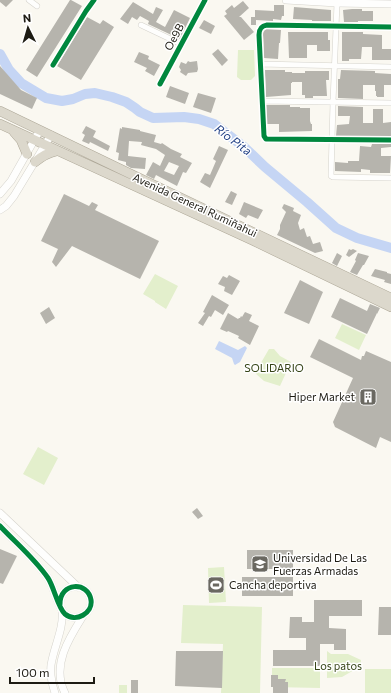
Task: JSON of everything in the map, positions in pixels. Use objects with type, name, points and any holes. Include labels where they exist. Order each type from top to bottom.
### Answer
[{"type":"highway","name":"Avenida General Rumiñahui","points":[[0,111],[391,298]]},
{"type":"highway","name":"Avenida General Rumiñahui","points":[[0,124],[254,241],[391,307]]},
{"type":"highway","points":[[11,129],[21,140],[27,154]]},
{"type":"highway","points":[[35,162],[48,153],[56,151]]},
{"type":"street","points":[[29,0],[37,6]]},
{"type":"street","points":[[53,65],[94,0]]},
{"type":"street","name":"Oe9B","points":[[160,84],[205,0]]},
{"type":"street","points":[[286,0],[391,4]]},
{"type":"street","points":[[337,3],[331,176],[391,178]]},
{"type":"street","points":[[141,25],[181,44]]},
{"type":"street","points":[[391,27],[273,25],[263,26],[259,30],[264,136],[266,139],[391,140]]},
{"type":"street","points":[[260,64],[391,67]]},
{"type":"street","points":[[262,101],[391,104]]},
{"type":"street","points":[[0,194],[11,181],[40,130]]},
{"type":"street","points":[[0,210],[6,206],[14,196],[51,135]]},
{"type":"street","points":[[0,512],[78,587]]},
{"type":"street","points":[[0,526],[44,572],[53,586],[61,607],[65,613],[73,617],[83,616]]},
{"type":"street","points":[[55,693],[51,666],[62,622],[60,600],[64,591],[73,586],[83,588],[89,595],[91,604],[70,638],[61,661],[60,674],[65,693]]},
{"type":"green space","points":[[238,50],[254,50],[255,76],[251,80],[241,80],[237,77]]},
{"type":"green space","points":[[155,274],[178,286],[166,309],[143,294]]},
{"type":"green space","points":[[342,324],[366,335],[359,350],[335,338]]},
{"type":"green space","name":"SOLIDARIO","points":[[269,349],[274,349],[280,356],[291,362],[280,386],[264,381],[255,373]]},
{"type":"green space","points":[[38,447],[58,458],[44,485],[23,474]]},
{"type":"green space","name":"Cancha deportiva","points":[[224,567],[226,602],[209,603],[208,568]]},
{"type":"green space","points":[[183,605],[262,607],[260,693],[221,693],[223,644],[181,643]]},
{"type":"green space","name":"Los patos","points":[[327,651],[331,654],[348,654],[361,660],[361,666],[342,677],[327,678]]},
{"type":"green space","points":[[272,668],[320,668],[320,688],[272,687]]},
{"type":"green space","points":[[365,669],[391,669],[391,693],[365,693]]},
{"type":"green space","points":[[119,685],[127,685],[127,693],[119,693]]},
{"type":"water","points":[[219,341],[238,350],[245,346],[247,348],[240,362],[235,365],[232,358],[215,349]]},
{"type":"building","points":[[0,0],[13,0],[6,7],[0,2]]},
{"type":"building","points":[[70,0],[82,6],[37,77],[26,70]]},
{"type":"building","points":[[243,1],[249,8],[239,17],[241,17],[254,32],[244,40],[224,16],[227,14],[225,11],[232,5],[234,8]]},
{"type":"building","points":[[133,2],[153,14],[156,7],[163,10],[156,22],[165,27],[174,10],[190,18],[180,39],[148,24],[149,21],[140,16],[137,20],[132,17],[128,24],[120,19]]},
{"type":"building","points":[[274,5],[284,5],[284,16],[282,16],[281,20],[256,20],[256,25],[251,25],[251,17],[255,17],[255,10],[274,11]]},
{"type":"building","points":[[294,7],[331,10],[331,21],[293,19]]},
{"type":"building","points":[[352,9],[373,11],[373,21],[344,22],[343,10]]},
{"type":"building","points":[[87,17],[100,24],[103,20],[114,27],[81,80],[57,66]]},
{"type":"building","points":[[204,20],[215,26],[211,34],[199,28]]},
{"type":"building","points":[[266,29],[281,30],[278,59],[264,58],[263,33]]},
{"type":"building","points":[[288,32],[328,32],[330,51],[317,51],[317,45],[307,45],[307,58],[289,58]]},
{"type":"building","points":[[342,32],[363,32],[363,34],[382,35],[382,49],[391,49],[391,60],[372,60],[372,47],[362,47],[361,59],[349,59],[349,61],[342,61]]},
{"type":"building","points":[[218,49],[228,60],[222,66],[212,54]]},
{"type":"building","points":[[139,52],[149,56],[148,59],[160,65],[154,76],[145,71],[147,68],[134,62]]},
{"type":"building","points":[[188,61],[197,61],[198,69],[197,72],[188,73],[186,76],[180,72],[181,70],[179,67],[181,62],[186,64]]},
{"type":"building","points":[[0,66],[21,90],[37,98],[32,109],[0,94]]},
{"type":"building","points":[[265,70],[285,70],[285,72],[292,73],[305,73],[305,71],[329,71],[329,80],[326,80],[327,96],[313,96],[313,98],[305,98],[305,95],[302,95],[302,82],[292,82],[291,95],[266,97]]},
{"type":"building","points":[[341,70],[375,71],[375,73],[391,74],[391,85],[384,85],[384,97],[376,96],[375,85],[363,85],[363,99],[338,98],[338,79],[340,79]]},
{"type":"building","points":[[170,86],[189,93],[185,104],[166,97]]},
{"type":"building","points":[[198,93],[216,98],[211,113],[193,107]]},
{"type":"building","points":[[266,105],[290,105],[290,107],[310,108],[312,131],[279,132],[279,124],[267,124]]},
{"type":"building","points":[[338,106],[363,107],[363,123],[373,123],[373,109],[383,109],[383,123],[391,122],[391,136],[336,136],[337,125],[349,124],[350,116],[338,116]]},
{"type":"building","points":[[86,126],[96,131],[93,137],[110,146],[108,151],[90,142],[89,144],[82,141],[85,135],[82,133]]},
{"type":"building","points":[[122,127],[140,130],[156,135],[154,142],[162,143],[182,154],[180,157],[192,163],[186,173],[183,172],[177,186],[156,175],[154,179],[146,175],[153,162],[160,166],[165,155],[156,149],[141,145],[142,142],[129,141],[128,156],[146,158],[145,169],[131,168],[126,165],[126,162],[118,160],[119,153],[116,152],[120,128],[122,129]],"holes":[[[169,162],[179,166],[174,175],[164,171]]]},
{"type":"building","points":[[372,144],[391,144],[391,147],[381,148],[381,156],[391,156],[390,173],[370,173],[370,170],[361,169],[361,172],[335,171],[335,162],[348,163],[348,161],[359,161],[360,146],[371,147]]},
{"type":"building","points":[[219,146],[228,150],[210,188],[200,182],[205,173],[210,175],[216,161],[213,159]]},
{"type":"building","points":[[231,191],[237,194],[232,205],[225,202]]},
{"type":"building","points":[[64,194],[89,206],[92,202],[98,205],[95,210],[159,241],[140,279],[72,246],[56,267],[52,262],[58,249],[41,241]]},
{"type":"building","points":[[244,202],[263,210],[258,219],[248,215],[246,218],[239,214]]},
{"type":"building","points":[[284,204],[294,208],[293,211],[301,215],[298,223],[300,230],[304,228],[307,237],[310,236],[313,244],[320,242],[323,251],[315,253],[277,235],[286,212],[282,208]]},
{"type":"building","points":[[349,249],[357,251],[349,257],[346,255]]},
{"type":"building","points":[[337,253],[342,256],[337,266],[332,263]]},
{"type":"building","points":[[358,253],[369,256],[357,275],[350,272],[356,261],[355,260]]},
{"type":"building","points":[[375,269],[391,274],[391,284],[384,282],[385,280],[371,276]]},
{"type":"building","points":[[229,275],[240,281],[232,295],[224,291],[225,287],[218,284],[223,276],[227,278]]},
{"type":"building","points":[[300,280],[323,292],[309,324],[284,313]]},
{"type":"building","points":[[212,295],[229,305],[223,315],[215,310],[203,326],[198,323],[205,313],[203,312]]},
{"type":"building","points":[[340,298],[367,311],[370,304],[380,308],[367,334],[331,317]]},
{"type":"building","points":[[49,307],[55,318],[46,324],[40,313]]},
{"type":"building","points":[[245,312],[252,315],[249,321],[259,326],[250,345],[238,338],[239,336],[220,329],[228,313],[238,319],[241,316],[242,317]]},
{"type":"building","name":"Hiper Market","points":[[319,339],[361,360],[366,351],[391,362],[391,442],[380,437],[376,448],[335,427],[333,422],[353,378],[310,357]]},
{"type":"building","points":[[197,508],[203,516],[198,519],[192,512]]},
{"type":"building","points":[[0,549],[17,556],[3,584],[0,583]]},
{"type":"building","points":[[247,550],[293,550],[293,569],[247,569]]},
{"type":"building","points":[[242,577],[293,577],[293,596],[242,596]]},
{"type":"building","points":[[314,600],[362,600],[362,616],[329,616],[329,628],[346,629],[346,650],[334,650],[334,644],[320,644],[320,666],[273,666],[273,650],[306,650],[306,638],[289,638],[290,617],[302,617],[302,622],[314,622]]},
{"type":"building","points":[[379,607],[391,607],[391,635],[378,635]]},
{"type":"building","points":[[176,651],[223,651],[222,688],[175,686]]},
{"type":"building","points":[[271,675],[278,675],[278,679],[286,679],[285,682],[288,682],[288,693],[273,693],[273,687],[271,687]]},
{"type":"building","points":[[131,680],[138,680],[138,693],[131,693]]},
{"type":"waterway","name":"Río Pita","points":[[0,54],[9,70],[21,83],[46,98],[62,101],[73,99],[85,94],[95,93],[126,102],[140,112],[153,118],[184,117],[199,119],[214,124],[244,147],[336,228],[357,238],[391,248]]},
{"type":"cycle path","points":[[53,65],[94,0]]},
{"type":"cycle path","points":[[160,84],[205,0]]},
{"type":"cycle path","points":[[391,27],[267,25],[263,26],[259,31],[264,136],[266,139],[391,140]]},
{"type":"cycle path","points":[[0,526],[43,571],[48,578],[60,607],[65,614],[69,617],[79,617],[87,613],[91,605],[91,600],[89,594],[85,590],[80,587],[74,587],[64,591],[60,604]]},
{"type":"place","name":"Hiper Market","points":[[368,397]]},
{"type":"place","name":"Universidad De Las Fuerzas Armadas","points":[[260,564]]},
{"type":"place","name":"Cancha deportiva","points":[[216,585]]}]
